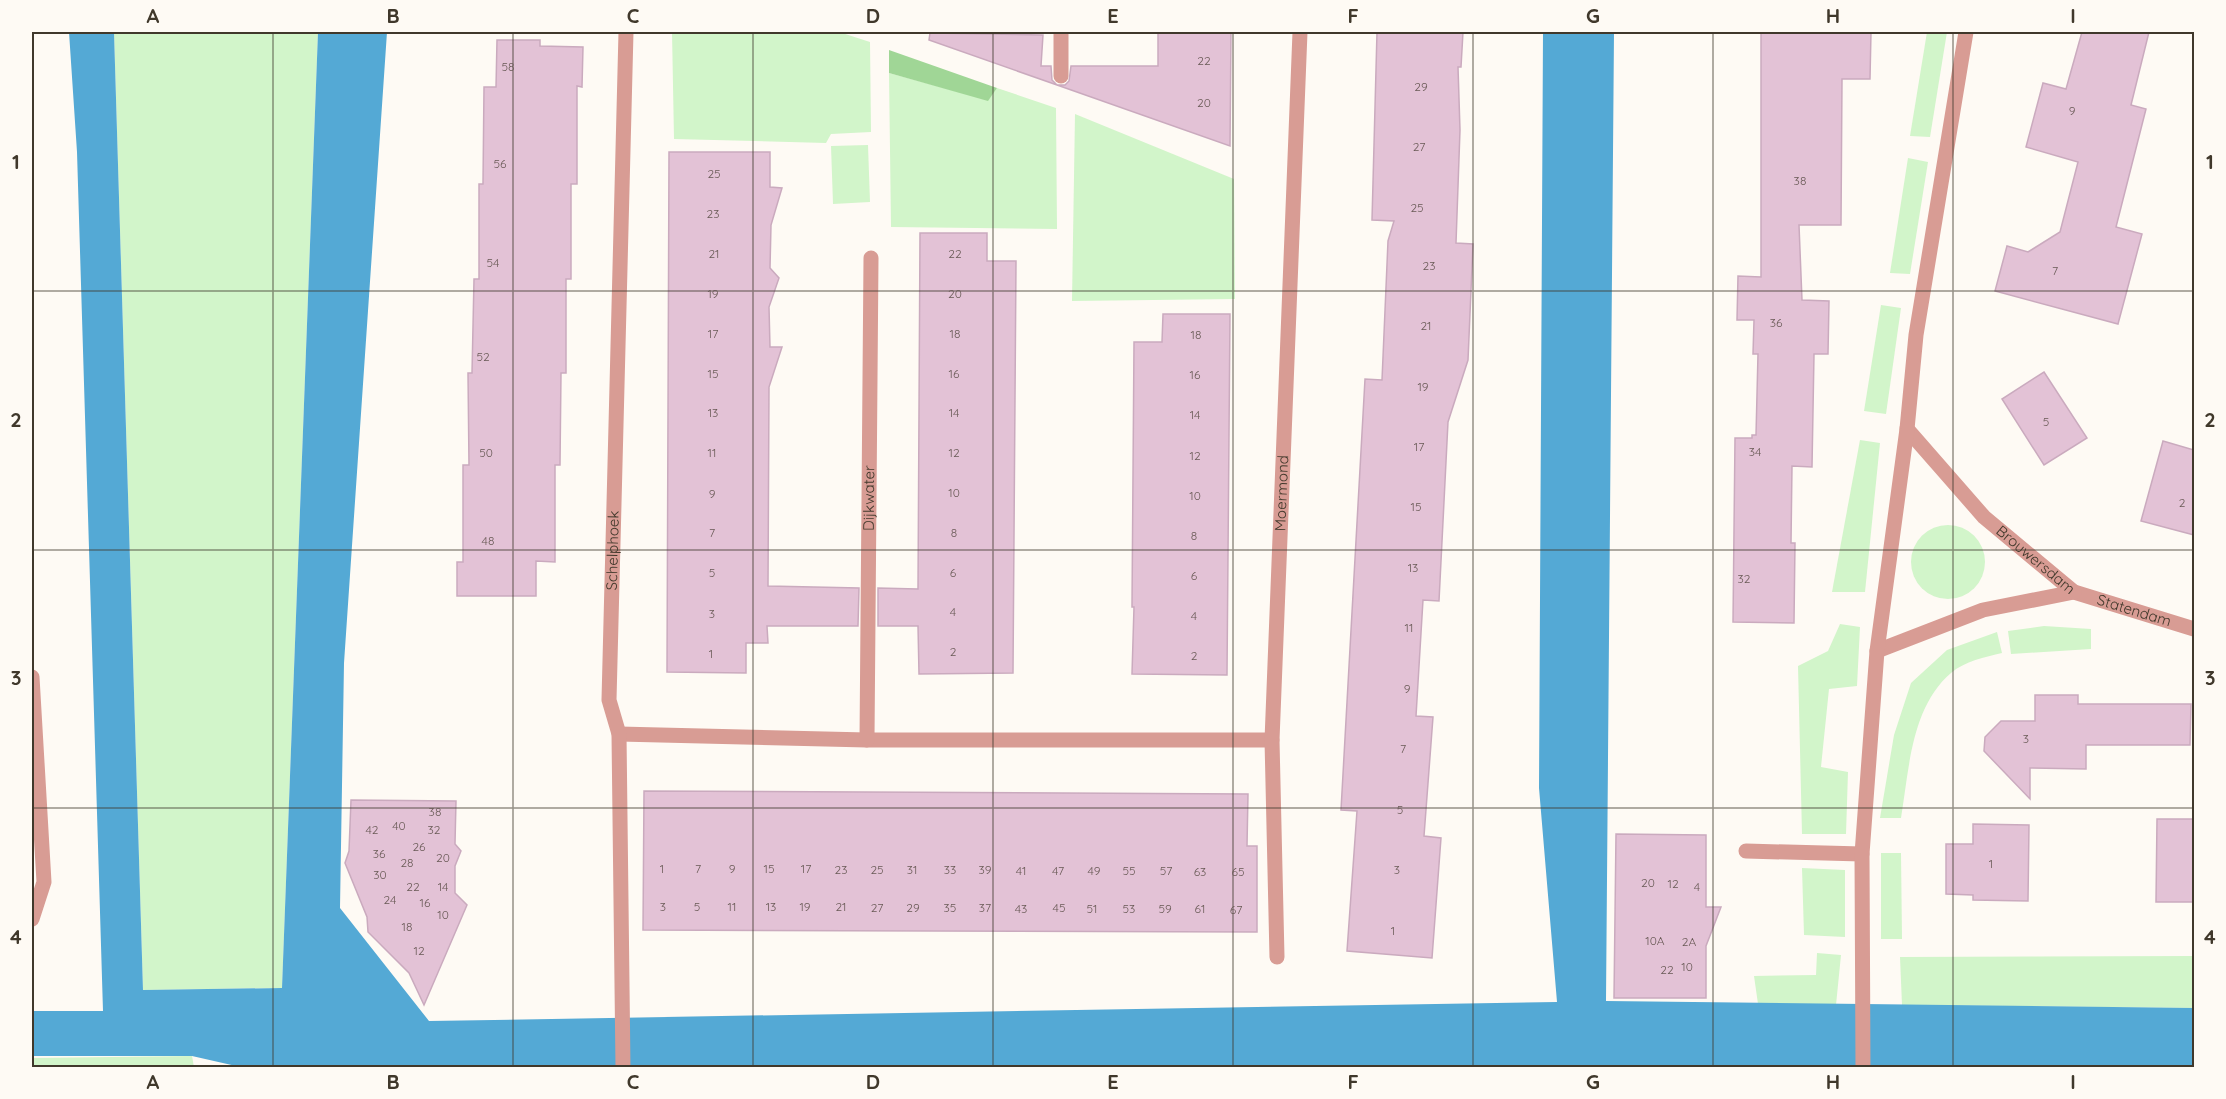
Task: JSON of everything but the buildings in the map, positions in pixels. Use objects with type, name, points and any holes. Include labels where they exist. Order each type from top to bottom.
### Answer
[{"type":"street","name":"Schelphoek","points":[[623,1068],[619,734],[609,700],[626,32]]},
{"type":"street","points":[[1061,32],[1061,76]]},
{"type":"street","name":"Moermond","points":[[1277,957],[1272,740],[1300,32]]},
{"type":"street","points":[[1863,1068],[1862,854],[1877,651],[1907,429],[1916,335],[1966,32]]},
{"type":"street","name":"Dijkwater","points":[[867,740],[871,258]]},
{"type":"street","name":"Brouwersdam","points":[[1907,429],[1984,517],[2074,592]]},
{"type":"street","name":"Brouwersdam","points":[[1877,651],[1983,610],[2074,592]]},
{"type":"street","name":"Statendam","points":[[2074,592],[2194,629]]},
{"type":"street","points":[[32,677],[44,882],[32,919]]},
{"type":"street","points":[[619,734],[867,740],[1272,740]]},
{"type":"street","points":[[1746,851],[1862,854]]},
{"type":"green space","points":[[114,32],[318,32],[282,988],[143,990]]},
{"type":"green space","points":[[672,32],[839,32],[870,42],[871,132],[831,134],[826,143],[674,139]]},
{"type":"green space","points":[[1927,32],[1947,32],[1930,137],[1910,136]]},
{"type":"green space","points":[[889,50],[997,88],[988,101],[889,73]]},
{"type":"green space","points":[[889,73],[988,100],[997,88],[1056,108],[1057,229],[891,227]]},
{"type":"green space","points":[[1075,114],[1234,179],[1235,299],[1072,301]]},
{"type":"green space","points":[[868,145],[870,202],[833,204],[831,146]]},
{"type":"green space","points":[[1908,158],[1928,162],[1910,274],[1890,273]]},
{"type":"green space","points":[[1881,305],[1901,308],[1886,414],[1864,411]]},
{"type":"green space","points":[[1860,440],[1880,443],[1865,592],[1832,592]]},
{"type":"green space","points":[[1941,525],[1955,525],[1969,531],[1979,541],[1985,555],[1983,576],[1969,593],[1955,599],[1941,599],[1927,593],[1917,583],[1911,569],[1911,555],[1917,541],[1927,531]]},
{"type":"green space","points":[[1840,624],[1860,627],[1857,686],[1829,689],[1821,767],[1848,772],[1846,834],[1802,834],[1798,666],[1828,651]]},
{"type":"green space","points":[[2044,626],[2091,629],[2091,649],[2011,654],[2008,631]]},
{"type":"green space","points":[[1997,632],[2002,653],[1962,665],[1938,687],[1927,703],[1914,740],[1901,818],[1880,818],[1894,735],[1911,683],[1947,650]]},
{"type":"green space","points":[[1881,853],[1901,853],[1902,939],[1881,939]]},
{"type":"green space","points":[[1802,868],[1845,870],[1845,937],[1804,935]]},
{"type":"green space","points":[[1817,953],[1841,955],[1836,1005],[1758,1004],[1754,976],[1816,975]]},
{"type":"green space","points":[[2194,956],[2194,1008],[1902,1005],[1900,957]]},
{"type":"green space","points":[[192,1056],[194,1067],[32,1067],[32,1058]]},
{"type":"water","points":[[69,32],[114,32],[143,990],[282,988],[318,32],[387,32],[344,663],[340,908],[429,1021],[1557,1002],[1539,788],[1543,32],[1614,32],[1606,1001],[2194,1008],[2194,1067],[236,1066],[192,1056],[32,1056],[32,1011],[103,1011],[77,152]]}]
